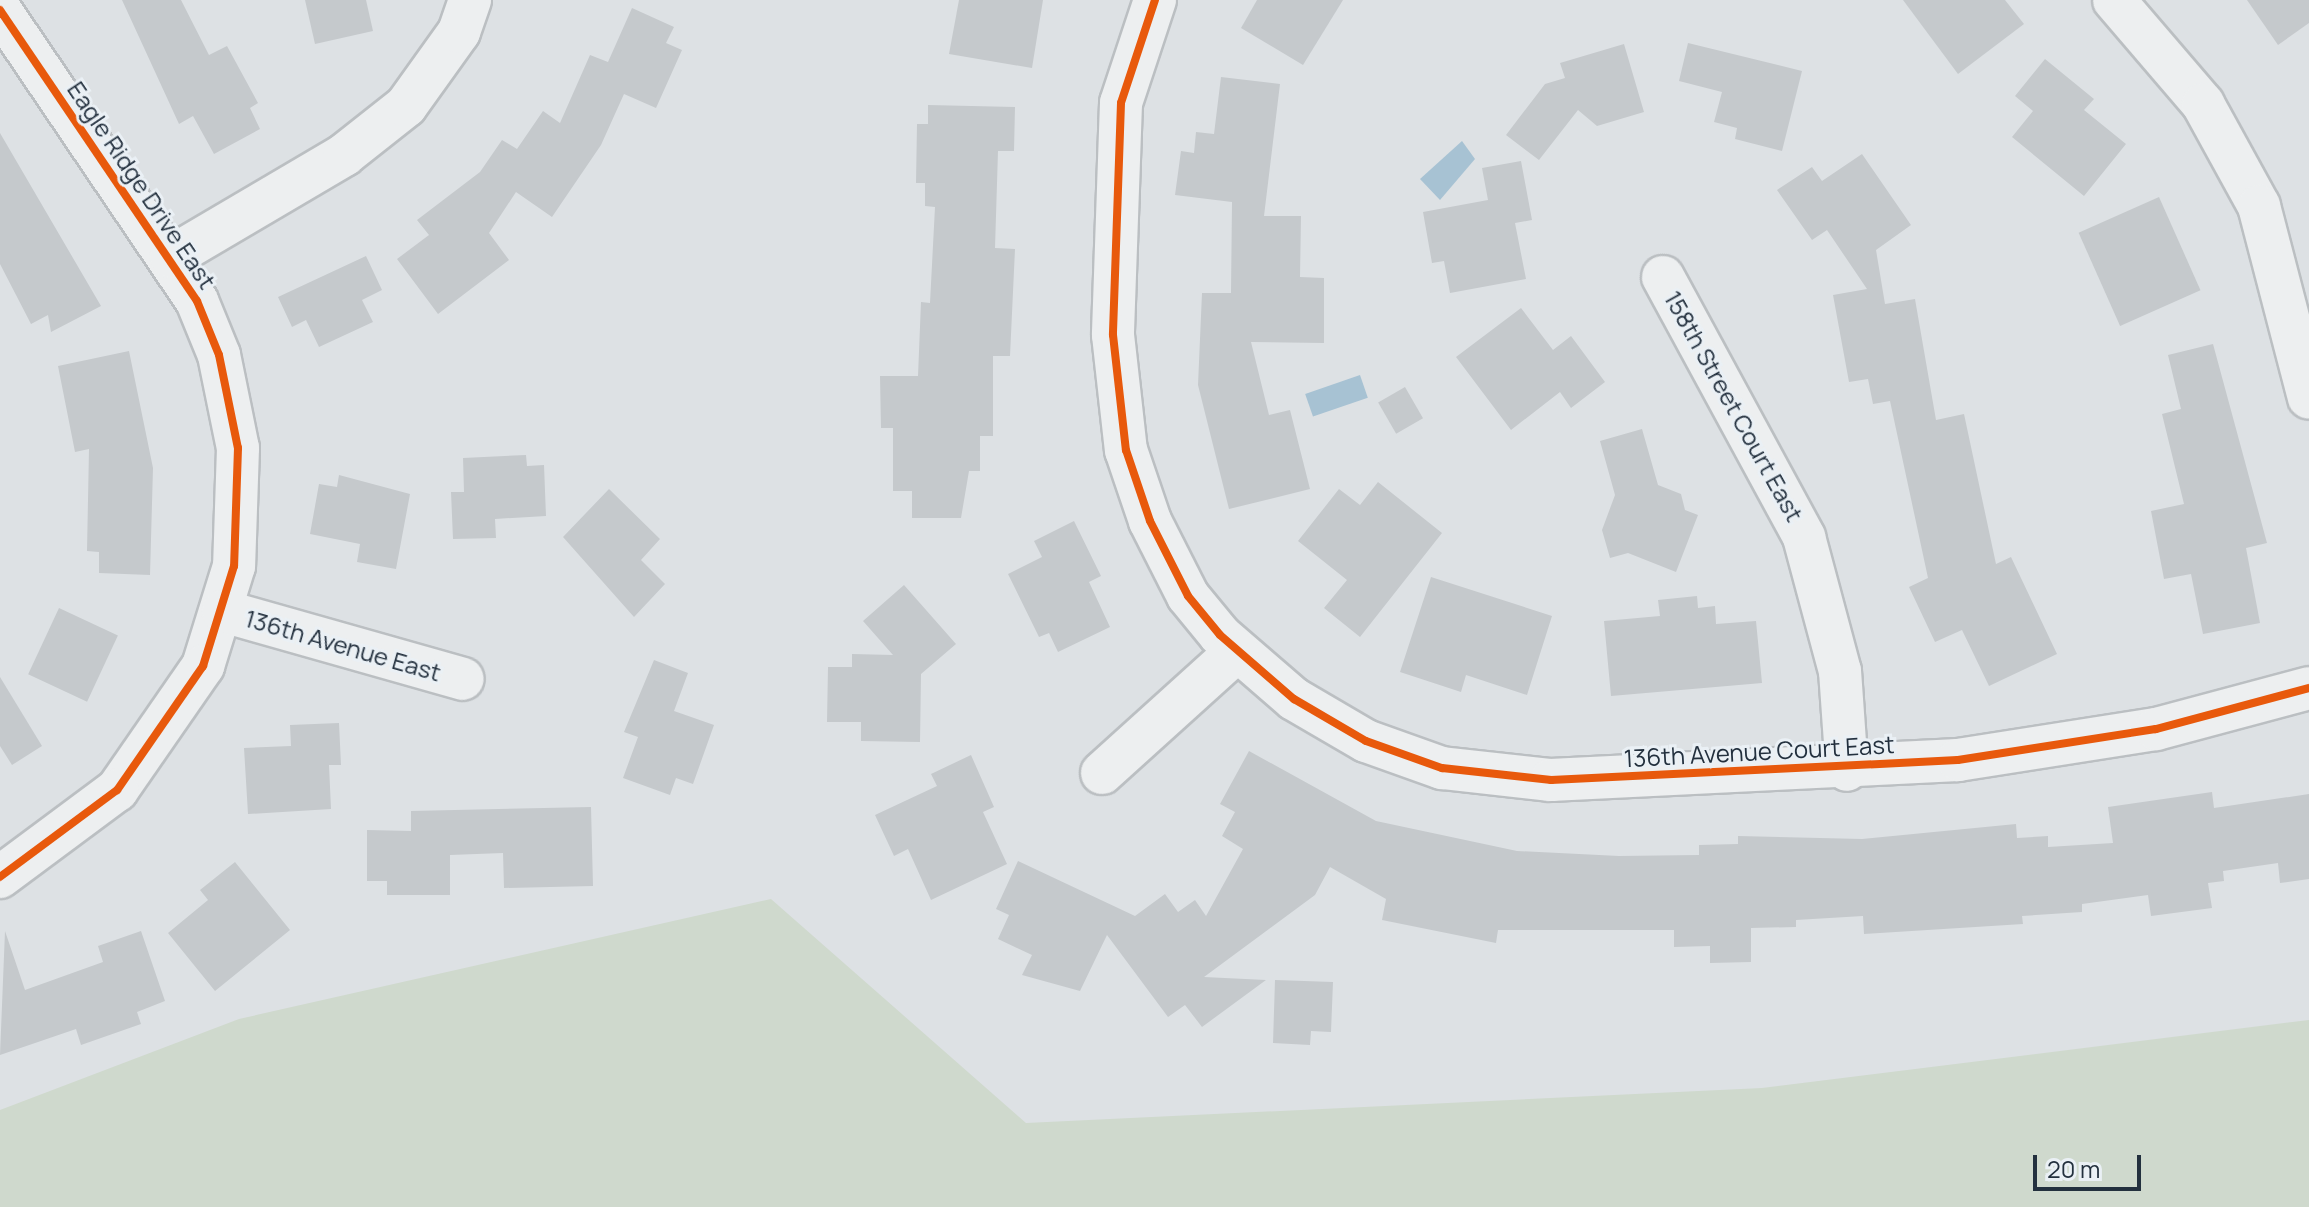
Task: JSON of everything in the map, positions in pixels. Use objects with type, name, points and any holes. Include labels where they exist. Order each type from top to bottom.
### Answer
[{"type":"street","points":[[171,257],[344,155],[406,106],[459,32],[470,0]]},
{"type":"street","name":"136th Avenue Court East","points":[[1155,0],[1121,103],[1116,394],[1150,521],[1188,596],[1237,651],[1294,699],[1366,741],[1442,768],[1551,780],[1847,770],[2108,738],[2309,688]]},
{"type":"street","points":[[2114,0],[2203,104],[2259,206],[2309,398]]},
{"type":"street","name":"Eagle Ridge Drive East","points":[[0,877],[74,829],[144,760],[203,666],[223,611],[234,566],[238,448],[219,355],[171,257],[2,20]]},
{"type":"street","name":"158th Street Court East","points":[[1663,277],[1804,537],[1840,671],[1847,770]]},
{"type":"street","name":"136th Avenue East","points":[[223,611],[463,679]]},
{"type":"street","points":[[1102,773],[1237,651]]},
{"type":"shaded area","points":[[771,899],[1026,1123],[1762,1088],[2309,1020],[2309,1207],[0,1207],[0,1110],[239,1019]]},
{"type":"water","points":[[1462,141],[1475,159],[1440,200],[1420,179]]},
{"type":"water","points":[[1360,375],[1368,398],[1313,417],[1305,394]]},
{"type":"building","points":[[122,0],[181,0],[209,55],[227,46],[258,103],[250,108],[260,129],[214,154],[193,116],[179,124]]},
{"type":"building","points":[[305,0],[366,0],[373,31],[315,44]]},
{"type":"building","points":[[959,0],[1043,0],[1032,68],[949,54]]},
{"type":"building","points":[[1257,0],[1343,0],[1303,65],[1241,28]]},
{"type":"building","points":[[1903,0],[2005,0],[2024,24],[1958,74]]},
{"type":"building","points":[[2247,0],[2309,0],[2309,23],[2278,45]]},
{"type":"building","points":[[632,8],[674,27],[666,43],[682,50],[656,108],[624,94],[601,145],[552,217],[516,192],[489,233],[509,260],[438,314],[397,259],[429,235],[417,220],[480,172],[502,140],[517,149],[543,111],[560,123],[590,55],[608,62]]},
{"type":"building","points":[[1688,43],[1802,71],[1782,151],[1735,139],[1737,128],[1714,122],[1722,92],[1679,81]]},
{"type":"building","points":[[1624,44],[1644,112],[1597,126],[1578,110],[1539,160],[1506,135],[1545,84],[1565,78],[1560,63]]},
{"type":"building","points":[[2045,59],[2094,99],[2084,110],[2126,144],[2084,196],[2012,137],[2033,111],[2015,96]]},
{"type":"building","points":[[1221,77],[1280,84],[1264,216],[1301,216],[1300,277],[1324,278],[1324,343],[1251,342],[1269,415],[1290,410],[1310,489],[1229,509],[1198,385],[1202,293],[1231,293],[1232,202],[1175,195],[1181,151],[1194,153],[1196,132],[1214,134]]},
{"type":"building","points":[[928,105],[1015,107],[1014,151],[998,151],[995,248],[1015,249],[1010,356],[993,356],[993,436],[980,436],[980,471],[969,471],[961,518],[912,518],[912,491],[893,491],[893,428],[881,428],[880,376],[918,376],[921,302],[930,303],[935,207],[925,206],[925,183],[916,183],[917,124],[928,124]]},
{"type":"building","points":[[0,133],[101,306],[51,332],[48,315],[31,324],[0,264]]},
{"type":"building","points":[[1862,154],[1911,225],[1876,250],[1885,304],[1915,299],[1936,420],[1964,414],[1996,564],[2011,557],[2057,654],[1989,686],[1962,630],[1935,642],[1909,587],[1928,578],[1890,401],[1873,404],[1868,379],[1849,382],[1833,295],[1867,289],[1827,230],[1812,240],[1777,190],[1812,167],[1822,181]]},
{"type":"building","points":[[1521,161],[1532,220],[1515,223],[1526,279],[1450,293],[1444,261],[1432,263],[1423,212],[1488,200],[1482,168]]},
{"type":"building","points":[[2159,197],[2200,290],[2120,326],[2079,233]]},
{"type":"building","points":[[366,256],[382,290],[362,300],[373,322],[319,347],[306,320],[292,327],[278,297]]},
{"type":"building","points":[[1521,308],[1553,350],[1571,336],[1605,382],[1571,408],[1560,392],[1511,430],[1456,357]]},
{"type":"building","points":[[2213,344],[2267,543],[2246,548],[2260,623],[2203,634],[2191,574],[2164,579],[2151,511],[2184,504],[2162,414],[2181,409],[2168,355]]},
{"type":"building","points":[[129,351],[153,468],[150,575],[99,573],[99,552],[87,551],[89,449],[75,452],[58,366]]},
{"type":"building","points":[[1405,387],[1423,418],[1396,434],[1378,402]]},
{"type":"building","points":[[1642,429],[1658,485],[1681,494],[1685,510],[1698,515],[1676,572],[1628,553],[1610,558],[1602,530],[1615,495],[1600,441]]},
{"type":"building","points":[[526,455],[527,466],[544,465],[546,516],[495,519],[496,538],[453,539],[451,492],[464,492],[463,458]]},
{"type":"building","points":[[339,475],[410,494],[396,569],[357,562],[360,544],[310,534],[319,484],[337,487]]},
{"type":"building","points":[[1378,482],[1442,533],[1360,637],[1324,608],[1347,580],[1298,541],[1339,489],[1360,505]]},
{"type":"building","points":[[609,489],[660,539],[641,560],[665,584],[634,617],[563,537]]},
{"type":"building","points":[[1074,521],[1101,576],[1089,582],[1110,627],[1058,652],[1049,633],[1039,637],[1008,574],[1042,557],[1034,541]]},
{"type":"building","points":[[1431,577],[1552,616],[1527,695],[1466,675],[1461,692],[1400,672]]},
{"type":"building","points":[[904,585],[956,644],[921,674],[920,742],[861,741],[861,722],[827,722],[828,667],[852,667],[852,654],[893,655],[863,621]]},
{"type":"building","points":[[1697,596],[1698,608],[1715,606],[1716,624],[1756,621],[1762,683],[1611,696],[1604,621],[1660,616],[1658,600]]},
{"type":"building","points":[[59,608],[118,635],[87,702],[28,674]]},
{"type":"building","points":[[654,660],[688,673],[674,711],[714,725],[693,784],[676,778],[670,795],[623,778],[638,737],[624,732]]},
{"type":"building","points":[[0,677],[42,746],[12,765],[0,746]]},
{"type":"building","points":[[339,723],[341,765],[329,765],[331,809],[248,814],[244,748],[291,746],[290,725]]},
{"type":"building","points":[[1249,751],[1376,821],[1517,851],[1619,856],[1699,855],[1699,845],[1738,844],[1738,836],[1862,839],[2016,824],[2017,838],[2048,836],[2048,847],[2113,843],[2108,807],[2212,792],[2214,808],[2309,794],[2309,879],[2280,883],[2278,863],[2223,871],[2224,881],[2208,883],[2212,908],[2151,916],[2148,895],[2082,904],[2082,912],[2022,916],[2023,924],[1864,934],[1863,916],[1796,920],[1796,927],[1751,928],[1751,962],[1710,963],[1710,946],[1674,947],[1674,930],[1498,930],[1496,943],[1382,920],[1386,899],[1330,867],[1315,895],[1204,977],[1266,980],[1202,1027],[1185,1005],[1168,1017],[1107,935],[1080,991],[1022,975],[1032,955],[998,939],[1009,915],[996,909],[1018,861],[1135,916],[1165,894],[1178,912],[1195,900],[1206,916],[1243,849],[1222,836],[1235,812],[1220,804]]},
{"type":"building","points":[[971,755],[994,807],[983,812],[1007,864],[931,900],[908,849],[894,856],[875,815],[937,786],[931,774]]},
{"type":"building","points":[[591,807],[593,886],[504,888],[503,853],[450,855],[450,895],[387,895],[387,881],[367,881],[367,830],[411,831],[411,811]]},
{"type":"building","points":[[235,862],[290,930],[215,991],[168,933],[208,900],[200,890]]},
{"type":"building","points":[[5,931],[25,990],[103,962],[98,946],[141,931],[165,1001],[137,1012],[141,1024],[81,1045],[76,1029],[0,1055]]},
{"type":"building","points":[[1275,980],[1333,982],[1331,1032],[1311,1031],[1310,1045],[1273,1043]]},
{"type":"cycle path","points":[[1155,0],[1121,103],[1113,335],[1126,450],[1150,521],[1188,596],[1220,635],[1294,699],[1366,741],[1442,768],[1551,780],[1958,760],[2156,729],[2309,688]]},
{"type":"cycle path","points":[[0,10],[197,301],[219,355],[238,448],[234,566],[203,666],[117,790],[0,877]]}]
